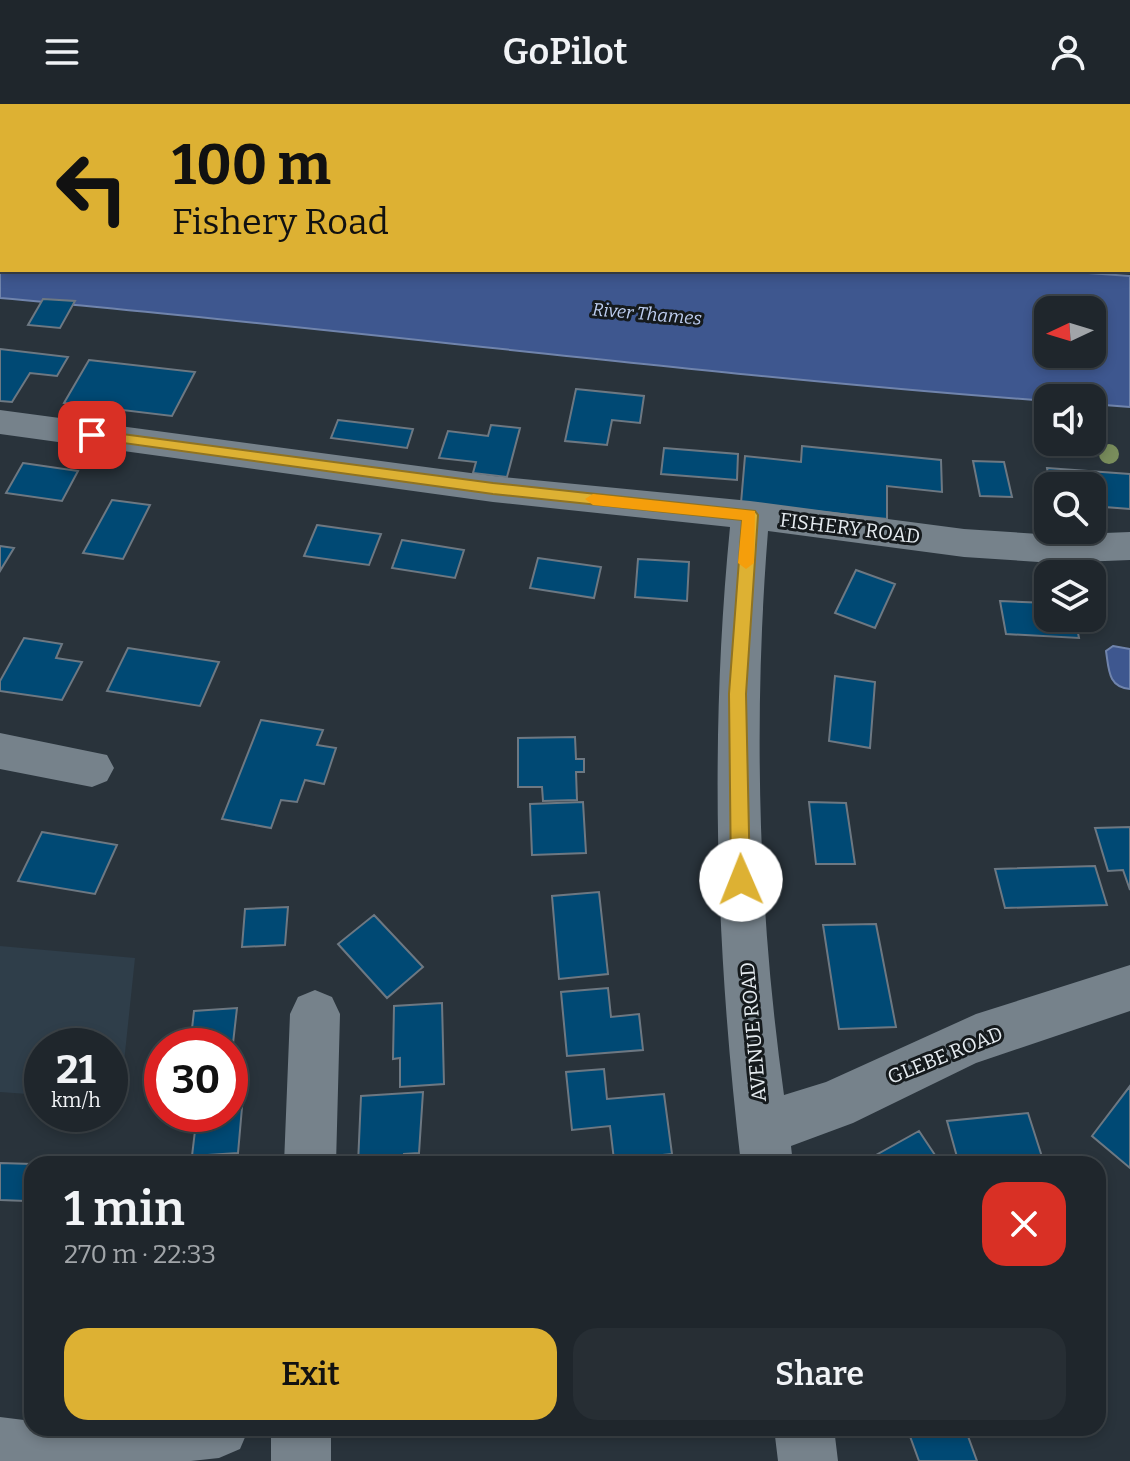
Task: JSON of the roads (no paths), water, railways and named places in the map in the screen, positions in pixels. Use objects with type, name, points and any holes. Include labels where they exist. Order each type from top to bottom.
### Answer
[{"type":"street","name":"FISHERY ROAD","points":[[0,422],[493,489],[750,515],[964,543],[1054,549],[1130,546]]},
{"type":"street","name":"AVENUE ROAD","points":[[750,515],[737,709],[741,911],[764,1144]]},
{"type":"street","points":[[0,751],[92,768]]},
{"type":"street","name":"GLEBE ROAD","points":[[764,1144],[776,1124],[822,1109],[957,1047],[1130,988]]},
{"type":"street","points":[[310,1156],[315,1014]]},
{"type":"street","points":[[0,1447],[28,1451],[153,1436]]},
{"type":"street","points":[[301,1436],[301,1461]]},
{"type":"street","points":[[805,1436],[808,1461]]},
{"type":"water","name":"River Thames","points":[[0,272],[1074,272],[1130,276],[1130,407],[1106,405],[1106,384],[1034,384],[1034,400],[655,365],[0,298]]},
{"type":"water","points":[[1113,646],[1130,649],[1130,689],[1117,685],[1111,676],[1106,651]]}]
